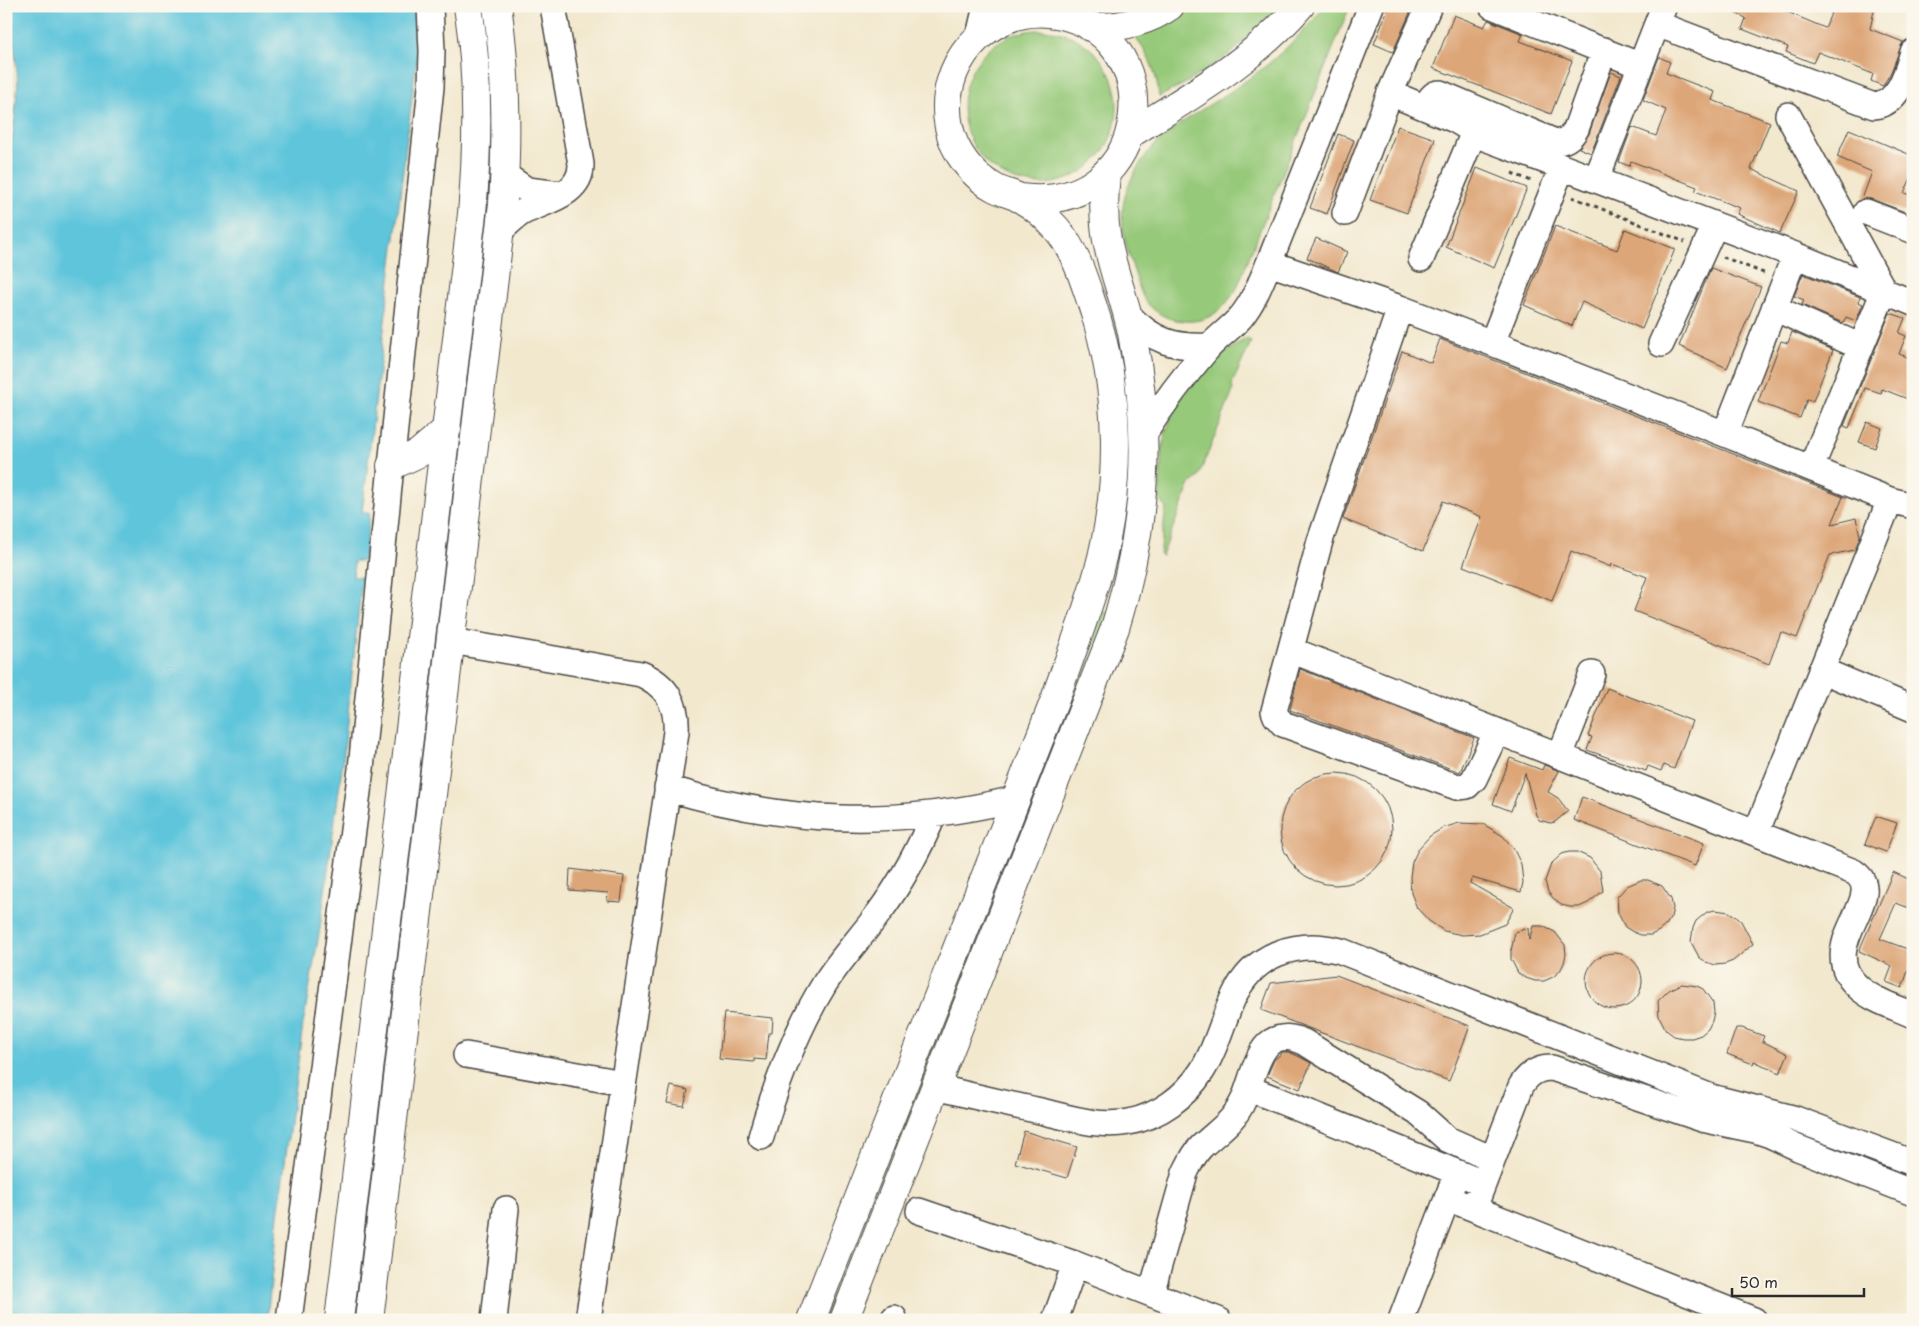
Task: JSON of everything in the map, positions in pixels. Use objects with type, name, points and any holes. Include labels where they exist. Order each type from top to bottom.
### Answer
[{"type":"main road","points":[[339,1320],[472,214],[476,148],[476,91],[468,6]]},
{"type":"main road","points":[[369,1320],[500,231],[505,175],[506,102],[498,6]]},
{"type":"main road","points":[[1090,27],[1122,26],[1138,22],[1152,17],[1170,6]]},
{"type":"main road","points":[[1130,134],[1235,66],[1269,38],[1300,6]]},
{"type":"main road","points":[[811,1320],[1060,685],[1098,573],[1108,527],[1114,480],[1112,391],[1103,340],[1079,266],[1058,230],[1033,207],[1019,198],[998,190],[980,178],[961,156],[949,129],[947,100],[953,71],[969,46],[995,25],[1012,18],[1045,10],[1090,27],[1113,47],[1129,74],[1134,104],[1134,120],[1120,155],[1106,173],[1087,187],[1066,196],[1042,200],[1019,198]]},
{"type":"main road","points":[[844,1320],[1105,654],[1125,594],[1140,515],[1144,466],[1144,434],[1138,372],[1128,315],[1106,234],[1104,204],[1106,173]]},
{"type":"main road","points":[[472,214],[476,228],[479,258],[474,312],[480,324],[489,327]]},
{"type":"main road","points":[[1114,418],[1124,468],[1124,504],[1117,558],[1106,593],[1108,597],[1116,600],[1125,594]]},
{"type":"main road","points":[[391,466],[418,453],[447,429]]},
{"type":"street","points":[[289,1320],[361,769],[431,87],[430,6]]},
{"type":"street","points":[[500,231],[519,214],[545,204],[572,188],[580,176],[581,164],[553,6]]},
{"type":"street","points":[[979,36],[986,6]]},
{"type":"street","points":[[1144,434],[1166,400],[1210,346],[1231,328],[1251,304],[1371,6]]},
{"type":"street","points":[[1345,213],[1390,93],[1429,6]]},
{"type":"street","points":[[1492,6],[1641,66]]},
{"type":"street","points":[[1596,180],[1661,15],[1874,106],[1887,103],[1892,99],[1908,69],[1913,52]]},
{"type":"street","points":[[1426,108],[1431,97],[1440,93],[1555,142],[1565,140],[1570,138],[1576,129],[1604,50]]},
{"type":"street","points":[[1390,93],[1455,120],[1557,178],[1596,180],[1795,255],[1913,303]]},
{"type":"street","points":[[1788,115],[1884,290]]},
{"type":"street","points":[[1422,259],[1474,132]]},
{"type":"street","points":[[505,175],[527,190],[561,194]]},
{"type":"street","points":[[1492,343],[1557,178]]},
{"type":"street","points":[[1864,253],[1876,216],[1912,230]]},
{"type":"street","points":[[1661,344],[1715,225]]},
{"type":"street","points":[[1725,434],[1795,255]]},
{"type":"street","points":[[1269,263],[1400,308],[1901,503],[1821,670],[1756,833]]},
{"type":"street","points":[[1811,468],[1884,290]]},
{"type":"street","points":[[1400,308],[1320,541],[1291,650],[1274,705],[1276,716],[1283,724],[1457,787],[1467,786],[1474,779],[1497,731]]},
{"type":"street","points":[[1774,308],[1861,347]]},
{"type":"street","points":[[1128,315],[1141,328],[1173,345],[1210,346]]},
{"type":"street","points":[[451,641],[642,674],[651,678],[667,692],[676,711],[676,732],[668,788],[588,1320]]},
{"type":"street","points":[[1291,650],[1756,833],[1859,876],[1863,881],[1865,893],[1845,938],[1843,958],[1846,968],[1853,982],[1864,992],[1913,1015]]},
{"type":"street","points":[[1821,670],[1913,708]]},
{"type":"street","points":[[1560,756],[1592,674]]},
{"type":"street","points":[[668,788],[738,807],[810,817],[884,819],[984,807],[1014,799]]},
{"type":"street","points":[[761,1137],[778,1084],[816,998],[842,958],[894,892],[912,862],[934,814]]},
{"type":"street","points":[[936,1087],[1092,1123],[1115,1124],[1145,1118],[1172,1103],[1194,1083],[1210,1057],[1238,987],[1255,967],[1265,959],[1289,949],[1315,946],[1341,951],[1711,1097],[1793,1118],[1913,1164]]},
{"type":"street","points":[[1151,1294],[1185,1173],[1201,1146],[1225,1127],[1235,1115],[1243,1102],[1262,1051],[1270,1042],[1281,1038],[1293,1037],[1304,1042],[1418,1113],[1447,1139],[1492,1159]]},
{"type":"street","points":[[466,1054],[624,1083]]},
{"type":"street","points":[[1474,1208],[1521,1086],[1526,1078],[1543,1068],[1552,1068],[1702,1119],[1770,1135],[1913,1194]]},
{"type":"street","points":[[1248,1088],[1483,1183]]},
{"type":"street","points":[[1401,1320],[1466,1148]]},
{"type":"street","points":[[1444,1204],[1474,1208],[1754,1320]]},
{"type":"street","points":[[1444,1204],[1718,1320]]},
{"type":"street","points":[[494,1320],[506,1209]]},
{"type":"street","points":[[919,1211],[1075,1264],[1218,1320]]},
{"type":"street","points":[[1055,1320],[1075,1264]]},
{"type":"path","points":[[6,61],[8,94],[6,129]]},
{"type":"path","points":[[1510,172],[1557,178],[1704,250],[1785,282]]},
{"type":"green space","points":[[1190,6],[1283,6],[1234,51],[1186,83],[1159,97],[1151,64],[1144,49],[1133,35],[1174,18]]},
{"type":"green space","points":[[1325,6],[1350,6],[1236,290],[1224,306],[1204,319],[1186,321],[1164,316],[1147,303],[1139,288],[1124,235],[1124,201],[1133,176],[1143,159],[1170,132],[1235,88],[1281,53]]},
{"type":"green space","points":[[1040,30],[1070,35],[1095,52],[1112,77],[1117,107],[1112,137],[1095,162],[1070,179],[1040,184],[1010,179],[985,162],[968,137],[963,107],[968,77],[985,52],[1010,35]]},
{"type":"green space","points":[[1246,338],[1251,342],[1232,384],[1233,391],[1198,478],[1190,484],[1162,556],[1160,555],[1166,507],[1159,500],[1162,452],[1165,435],[1176,404],[1207,366]]},
{"type":"green space","points":[[467,345],[476,346],[358,1320],[349,1320]]},
{"type":"green space","points":[[1099,610],[1108,613],[1079,690],[1071,687]]},
{"type":"green space","points":[[1069,693],[1077,696],[1031,813],[1022,809]]},
{"type":"green space","points":[[1020,815],[1029,819],[985,931],[976,927]]},
{"type":"green space","points":[[975,934],[983,937],[939,1045],[931,1042]]},
{"type":"green space","points":[[928,1048],[937,1052],[898,1150],[889,1146]]},
{"type":"green space","points":[[851,1255],[856,1259],[832,1320],[822,1320]]},
{"type":"water","points":[[6,6],[412,6],[419,34],[362,512],[370,513],[364,561],[354,561],[353,577],[362,577],[343,761],[320,928],[303,1024],[277,1223],[267,1320],[6,1320],[6,201],[18,83],[14,43]]},
{"type":"building","points":[[1389,6],[1413,6],[1393,52],[1374,44]]},
{"type":"building","points":[[1720,6],[1786,6],[1785,11],[1825,28],[1834,6],[1875,6],[1870,29],[1903,42],[1883,86],[1871,81],[1873,74],[1818,52],[1813,63],[1786,52],[1788,47],[1742,29],[1746,18]]},
{"type":"building","points":[[1454,15],[1484,27],[1488,20],[1523,34],[1520,41],[1572,61],[1551,114],[1433,68]]},
{"type":"building","points":[[1659,57],[1670,62],[1666,73],[1715,92],[1712,100],[1770,122],[1751,169],[1799,191],[1780,233],[1737,214],[1740,208],[1695,191],[1697,187],[1631,161],[1629,166],[1619,162],[1632,127],[1656,136],[1666,110],[1643,100]]},
{"type":"building","points":[[1611,72],[1621,76],[1591,153],[1579,148],[1589,134]]},
{"type":"building","points":[[1398,126],[1435,139],[1407,213],[1370,200]]},
{"type":"building","points":[[1849,129],[1913,156],[1913,174],[1904,193],[1913,196],[1913,215],[1871,199],[1862,199],[1872,172],[1837,157]]},
{"type":"building","points":[[1338,134],[1354,140],[1327,214],[1310,208]]},
{"type":"building","points":[[1477,168],[1527,188],[1494,268],[1446,247]]},
{"type":"building","points":[[1555,226],[1617,250],[1625,229],[1675,249],[1642,329],[1582,302],[1572,326],[1524,305]]},
{"type":"building","points":[[1316,238],[1347,252],[1338,272],[1307,258]]},
{"type":"building","points":[[1711,268],[1761,287],[1727,368],[1679,346]]},
{"type":"building","points":[[1803,274],[1860,297],[1858,302],[1863,304],[1856,321],[1846,317],[1843,323],[1802,305],[1804,300],[1794,296]]},
{"type":"building","points":[[1890,313],[1905,318],[1899,333],[1906,336],[1899,354],[1913,359],[1913,401],[1882,389],[1881,393],[1865,388],[1849,428],[1844,426]]},
{"type":"building","points":[[1792,332],[1833,350],[1813,401],[1807,399],[1800,418],[1758,402],[1781,341],[1788,343]]},
{"type":"building","points":[[1440,339],[1843,497],[1832,524],[1856,518],[1860,536],[1855,550],[1830,555],[1797,638],[1781,632],[1769,664],[1634,611],[1647,577],[1612,564],[1611,567],[1571,551],[1552,601],[1463,566],[1482,517],[1443,501],[1423,551],[1343,519],[1402,351],[1431,363]]},
{"type":"building","points":[[1867,422],[1882,428],[1875,448],[1859,442]]},
{"type":"building","points":[[1300,669],[1474,738],[1460,772],[1290,710]]},
{"type":"building","points":[[1607,688],[1692,721],[1674,769],[1664,765],[1661,771],[1648,766],[1646,771],[1587,750],[1592,737],[1588,736]]},
{"type":"building","points":[[1510,758],[1542,770],[1544,765],[1559,771],[1548,792],[1558,798],[1568,811],[1555,822],[1550,823],[1539,820],[1525,773],[1511,811],[1493,804]]},
{"type":"building","points":[[1336,773],[1357,777],[1376,789],[1388,808],[1392,829],[1388,850],[1376,869],[1357,881],[1336,885],[1315,881],[1296,869],[1284,850],[1280,829],[1284,808],[1296,789],[1315,777]]},
{"type":"building","points":[[1582,797],[1704,843],[1695,866],[1574,820]]},
{"type":"building","points":[[1876,816],[1897,823],[1886,852],[1865,844]]},
{"type":"building","points":[[1459,823],[1483,824],[1503,836],[1513,848],[1521,864],[1523,882],[1521,892],[1472,878],[1470,883],[1514,908],[1505,924],[1480,934],[1462,935],[1444,931],[1429,921],[1417,908],[1411,893],[1410,877],[1412,862],[1419,848],[1430,836],[1443,828]]},
{"type":"building","points":[[1577,852],[1590,858],[1600,871],[1603,891],[1588,903],[1579,907],[1561,905],[1548,892],[1545,881],[1551,864],[1562,854]]},
{"type":"building","points":[[570,869],[624,876],[621,902],[607,901],[608,893],[569,890]]},
{"type":"building","points":[[1893,872],[1913,881],[1913,896],[1909,908],[1896,903],[1880,939],[1913,951],[1913,957],[1902,988],[1886,982],[1892,966],[1859,951]]},
{"type":"building","points":[[1641,880],[1648,880],[1662,886],[1671,899],[1673,908],[1671,917],[1666,925],[1651,935],[1641,935],[1625,927],[1618,913],[1617,897],[1627,886]]},
{"type":"building","points":[[1715,910],[1729,912],[1741,921],[1753,944],[1733,961],[1715,965],[1699,957],[1691,942],[1696,921],[1707,912]]},
{"type":"building","points":[[1533,926],[1542,926],[1555,932],[1565,945],[1566,954],[1560,971],[1544,981],[1535,981],[1518,973],[1511,959],[1515,932],[1528,928],[1529,940]]},
{"type":"building","points":[[1614,953],[1629,958],[1637,966],[1642,981],[1637,996],[1629,1004],[1614,1009],[1599,1004],[1591,996],[1586,981],[1591,966],[1599,958]]},
{"type":"building","points":[[1336,975],[1470,1026],[1449,1081],[1261,1010],[1271,983]]},
{"type":"building","points":[[1682,984],[1697,986],[1703,989],[1713,1003],[1714,1012],[1708,1029],[1701,1035],[1692,1038],[1674,1036],[1666,1030],[1659,1016],[1658,1001],[1669,990]]},
{"type":"building","points":[[724,1013],[773,1018],[766,1060],[754,1059],[754,1062],[719,1059]]},
{"type":"building","points":[[1736,1028],[1742,1028],[1764,1036],[1762,1041],[1788,1054],[1780,1073],[1754,1061],[1753,1064],[1727,1054]]},
{"type":"building","points":[[1283,1052],[1289,1052],[1311,1063],[1300,1089],[1267,1076],[1274,1060]]},
{"type":"building","points":[[671,1086],[688,1090],[684,1106],[667,1103]]},
{"type":"building","points":[[1024,1131],[1077,1147],[1067,1178],[1015,1163]]}]
